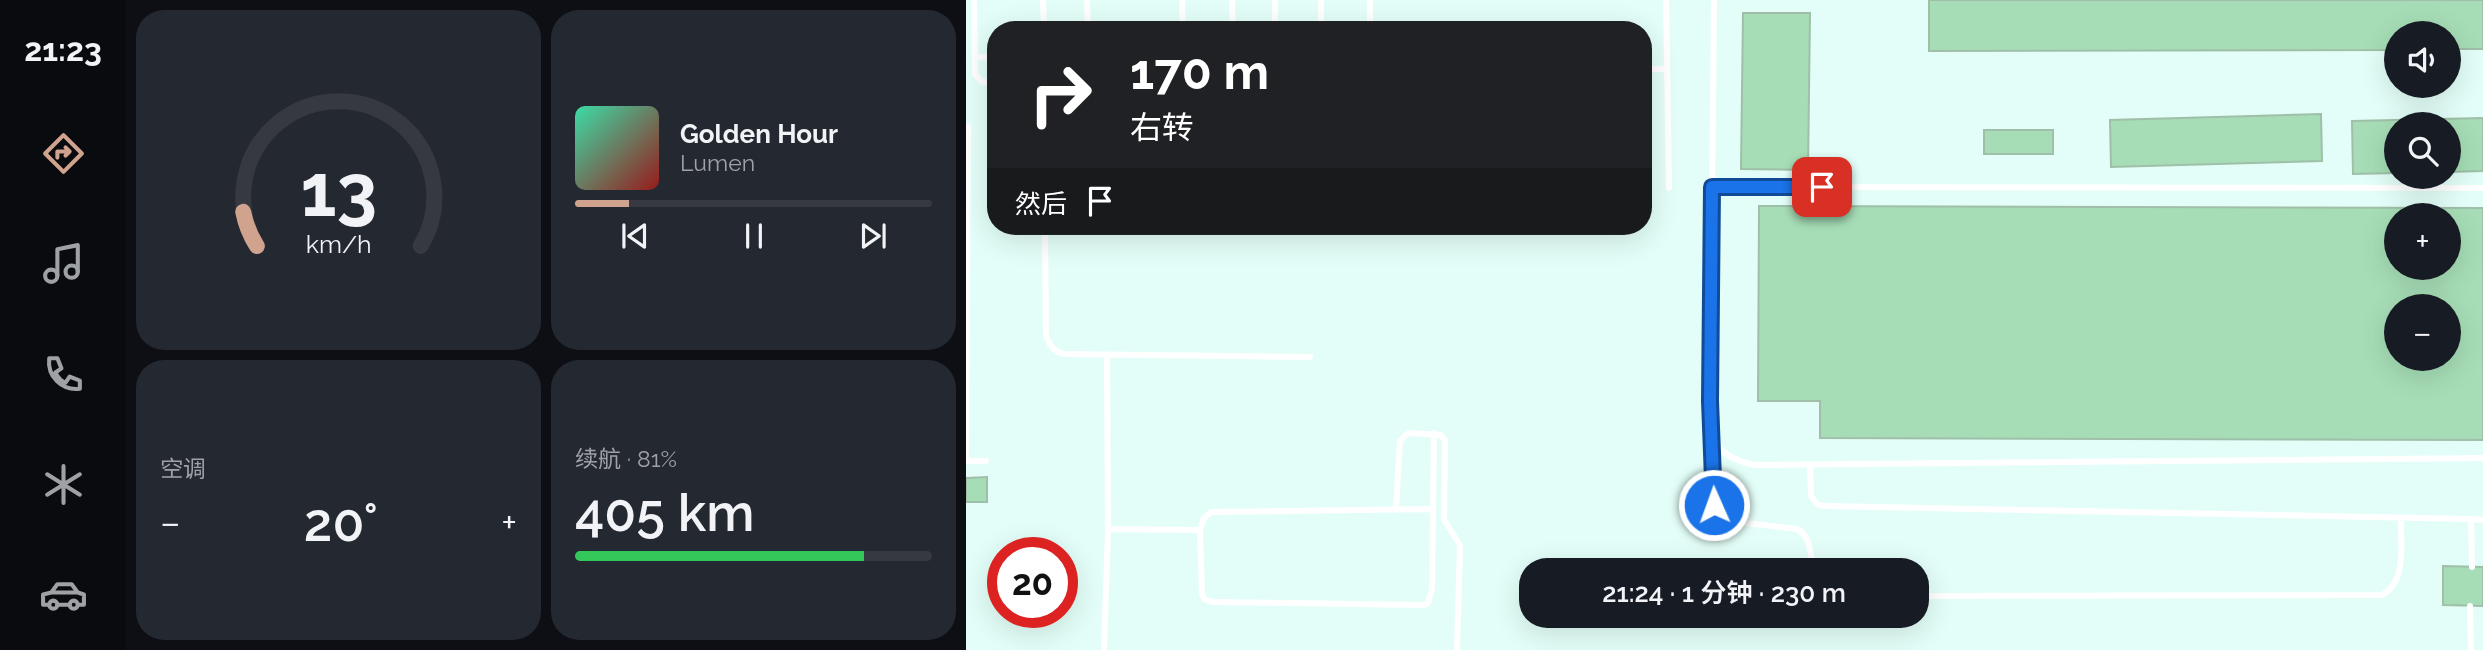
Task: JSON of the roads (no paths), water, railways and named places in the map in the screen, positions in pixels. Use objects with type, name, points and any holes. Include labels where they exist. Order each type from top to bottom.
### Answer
[{"type":"lane","points":[[974,0],[976,77],[987,82]]},
{"type":"lane","points":[[1043,0],[1044,21]]},
{"type":"lane","points":[[1087,0],[1088,21]]},
{"type":"lane","points":[[1182,0],[1183,21]]},
{"type":"lane","points":[[1232,0],[1233,21]]},
{"type":"lane","points":[[1275,0],[1275,21]]},
{"type":"lane","points":[[1321,0],[1321,21]]},
{"type":"lane","points":[[1370,0],[1370,21]]},
{"type":"lane","points":[[1666,0],[1669,188]]},
{"type":"lane","points":[[1714,0],[1710,401],[1716,511],[1728,521],[1797,529],[1803,532],[1812,558]]},
{"type":"lane","points":[[975,57],[987,58]]},
{"type":"lane","points":[[1652,69],[1667,69]]},
{"type":"lane","points":[[968,126],[966,461],[986,461]]},
{"type":"lane","points":[[1712,187],[2483,188]]},
{"type":"lane","points":[[1045,235],[1046,335],[1049,345],[1055,351],[1064,354],[1310,357]]},
{"type":"lane","points":[[1104,650],[1108,529],[1107,355]]},
{"type":"lane","points":[[1396,509],[1400,441],[1408,433],[1441,435],[1445,441],[1444,520],[1460,545],[1457,650]]},
{"type":"lane","points":[[1432,509],[1211,512],[1204,518],[1200,530],[1204,599],[1428,603],[1432,589],[1434,433]]},
{"type":"lane","points":[[1712,435],[1726,456],[1755,465],[2483,458]]},
{"type":"lane","points":[[1810,465],[1811,496],[1818,505],[1828,506],[2483,520]]},
{"type":"lane","points":[[1929,596],[2382,595],[2396,584],[2399,573],[2401,518]]},
{"type":"lane","points":[[2471,519],[2472,567]]},
{"type":"lane","points":[[1108,529],[1200,530]]},
{"type":"lane","points":[[2470,606],[2471,650]]}]
